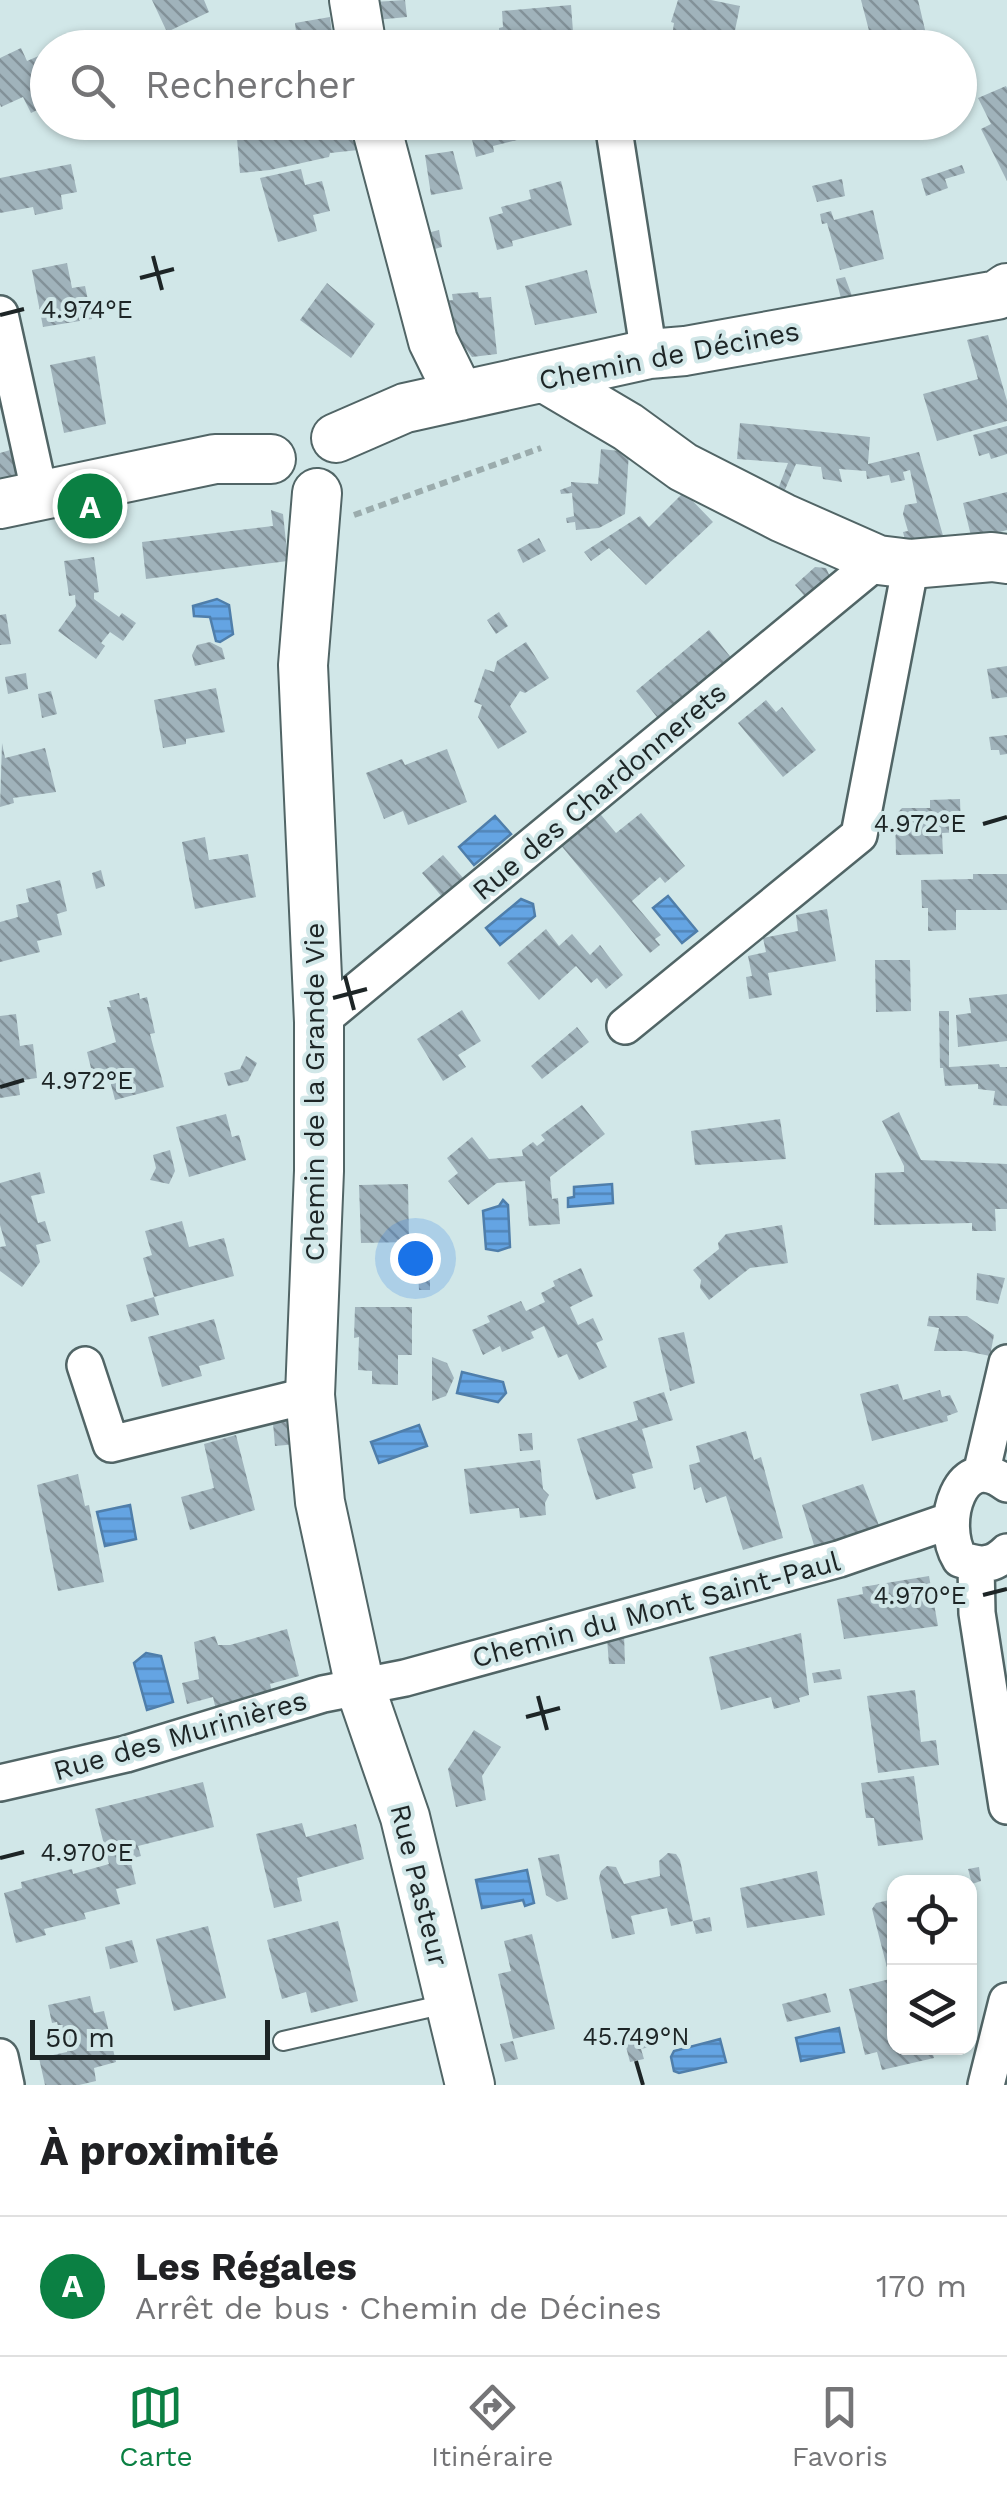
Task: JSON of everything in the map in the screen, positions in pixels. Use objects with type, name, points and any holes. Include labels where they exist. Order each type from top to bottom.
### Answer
[{"type":"street","points":[[354,0],[359,30]]},
{"type":"street","points":[[380,140],[433,341],[460,396]]},
{"type":"street","points":[[616,140],[667,352],[628,427]]},
{"type":"street","name":"Chemin de Décines","points":[[336,438],[406,408],[667,352],[1004,305]]},
{"type":"street","points":[[0,314],[20,500],[214,459],[271,459]]},
{"type":"street","points":[[546,378],[628,427],[683,467],[782,518],[894,562],[1007,559]]},
{"type":"street","points":[[296,425],[318,425],[336,438],[342,460],[340,470],[316,510],[278,479],[271,459],[278,438],[296,425]]},
{"type":"street","name":"Chemin de la Grande Vie","points":[[316,510],[303,665],[319,1022],[319,1171],[310,1395],[320,1502],[360,1688]]},
{"type":"street","points":[[625,1026],[859,835],[894,562]]},
{"type":"street","name":"Rue des Chardonnerets","points":[[319,1022],[894,562]]},
{"type":"street","points":[[1007,1363],[994,1479],[962,1486],[953,1501],[949,1521],[952,1546],[960,1559],[992,1558],[977,1613],[1007,1806]]},
{"type":"street","points":[[85,1365],[112,1444],[310,1395]]},
{"type":"street","name":"Chemin du Mont Saint-Paul","points":[[360,1688],[840,1559],[949,1521]]},
{"type":"street","name":"Rue des Murinières","points":[[0,1783],[126,1754],[323,1694],[360,1688]]},
{"type":"street","name":"Rue Pasteur","points":[[360,1688],[405,1816],[470,2085]]},
{"type":"street","points":[[986,2085],[1007,2001]]},
{"type":"street","points":[[0,2056],[6,2085]]},
{"type":"lane","points":[[282,2041],[450,2002]]},
{"type":"path","points":[[316,510],[379,508],[541,448]]},
{"type":"water","points":[[217,599],[229,605],[233,634],[220,642],[216,641],[210,617],[194,616],[193,606]]},
{"type":"water","points":[[495,816],[511,834],[474,865],[459,847]]},
{"type":"water","points":[[668,896],[697,931],[682,943],[653,908]]},
{"type":"water","points":[[521,899],[533,904],[535,916],[500,945],[486,928]]},
{"type":"water","points":[[612,1184],[613,1203],[568,1207],[574,1187]]},
{"type":"water","points":[[503,1200],[508,1205],[510,1247],[486,1249],[483,1211],[499,1206]]},
{"type":"water","points":[[462,1372],[503,1382],[506,1393],[498,1402],[457,1393]]},
{"type":"water","points":[[419,1425],[427,1446],[379,1463],[371,1442]]},
{"type":"water","points":[[130,1505],[136,1539],[105,1546],[97,1512]]},
{"type":"water","points":[[146,1653],[161,1656],[173,1702],[147,1710],[134,1663]]},
{"type":"water","points":[[527,1870],[534,1903],[525,1906],[523,1900],[482,1908],[476,1880]]},
{"type":"water","points":[[839,2028],[844,2052],[801,2061],[796,2038]]},
{"type":"water","points":[[720,2039],[726,2062],[674,2071],[674,2051]]},
{"type":"building","points":[[152,0],[204,0],[209,12],[166,30]]},
{"type":"building","points":[[405,0],[407,17],[376,20],[374,2]]},
{"type":"building","points":[[678,0],[711,0],[740,6],[735,30],[673,30],[671,22]]},
{"type":"building","points":[[861,0],[918,0],[925,30],[869,30]]},
{"type":"building","points":[[571,5],[573,30],[499,30],[503,27],[502,11]]},
{"type":"building","points":[[330,17],[332,30],[296,30],[295,23]]},
{"type":"building","points":[[21,48],[27,61],[30,60],[30,111],[23,97],[1,107],[0,58]]},
{"type":"building","points":[[1006,86],[1007,181],[981,129],[991,124],[978,98]]},
{"type":"building","points":[[237,140],[367,140],[368,149],[330,153],[329,157],[240,173]]},
{"type":"building","points":[[472,140],[516,140],[493,146],[494,152],[476,157]]},
{"type":"building","points":[[453,151],[463,189],[431,195],[425,155]]},
{"type":"building","points":[[71,164],[77,192],[61,195],[63,209],[35,215],[33,207],[0,213],[0,178]]},
{"type":"building","points":[[962,165],[965,173],[945,179],[948,188],[926,196],[921,179]]},
{"type":"building","points":[[301,169],[305,185],[322,181],[330,211],[313,215],[317,231],[278,242],[260,178]]},
{"type":"building","points":[[842,179],[845,196],[817,202],[812,186]]},
{"type":"building","points":[[561,181],[572,225],[512,241],[513,246],[497,250],[489,217],[503,213],[501,207],[531,199],[529,190]]},
{"type":"building","points":[[873,210],[884,259],[840,270],[827,223],[822,224],[820,214],[831,211],[834,220]]},
{"type":"building","points":[[439,230],[442,247],[420,253],[415,236]]},
{"type":"building","points":[[67,263],[72,288],[85,286],[92,319],[43,327],[32,270]]},
{"type":"building","points":[[587,270],[597,313],[535,325],[525,286]]},
{"type":"building","points":[[845,277],[855,304],[843,306],[836,279]]},
{"type":"building","points":[[327,283],[375,324],[351,358],[300,320]]},
{"type":"building","points":[[478,292],[479,298],[491,297],[497,354],[472,357],[442,317],[436,302],[453,300],[452,294]]},
{"type":"building","points":[[988,335],[1007,401],[1007,421],[937,441],[923,394],[978,379],[967,340]]},
{"type":"building","points":[[95,356],[106,424],[64,433],[50,365]]},
{"type":"building","points":[[740,423],[870,437],[868,464],[919,452],[946,546],[907,548],[903,532],[908,531],[903,514],[905,505],[917,503],[910,470],[903,472],[905,480],[891,483],[889,475],[867,479],[866,471],[839,469],[842,482],[823,479],[821,467],[796,464],[784,492],[803,501],[798,514],[773,502],[788,463],[737,459]]},
{"type":"building","points":[[1007,426],[1007,454],[991,459],[989,453],[979,456],[973,435]]},
{"type":"building","points":[[17,448],[26,484],[0,486],[0,453]]},
{"type":"building","points":[[601,449],[629,452],[625,514],[599,528],[576,530],[575,522],[567,523],[566,518],[574,516],[572,493],[561,494],[560,490],[571,486],[571,482],[598,484]]},
{"type":"building","points":[[684,492],[713,522],[646,585],[609,548],[591,561],[584,552],[640,516],[649,527]]},
{"type":"building","points":[[1007,492],[1007,530],[972,540],[963,503]]},
{"type":"building","points":[[271,510],[283,514],[288,561],[146,579],[142,542],[273,526]]},
{"type":"building","points":[[539,538],[546,551],[523,563],[517,550]]},
{"type":"building","points":[[94,557],[99,592],[94,593],[94,599],[119,617],[122,613],[136,623],[123,641],[110,632],[96,659],[58,631],[76,606],[75,595],[69,596],[64,561]]},
{"type":"building","points":[[815,567],[826,568],[833,583],[811,603],[795,585]]},
{"type":"building","points":[[499,612],[508,626],[496,634],[487,620]]},
{"type":"building","points":[[6,614],[11,644],[0,645],[0,615]]},
{"type":"building","points":[[709,630],[737,665],[665,727],[636,691]]},
{"type":"building","points":[[210,642],[222,648],[225,659],[195,666],[192,655],[197,645]]},
{"type":"building","points":[[526,642],[549,678],[525,693],[520,691],[510,706],[527,732],[498,749],[478,717],[482,705],[474,702],[485,669],[494,672],[497,661]]},
{"type":"building","points":[[1007,666],[1007,697],[992,699],[987,669]]},
{"type":"building","points":[[26,673],[28,689],[8,694],[5,677]]},
{"type":"building","points":[[216,688],[225,732],[163,748],[154,700]]},
{"type":"building","points":[[51,691],[57,714],[42,718],[38,694]]},
{"type":"building","points":[[766,700],[776,712],[782,707],[816,750],[783,777],[738,723]]},
{"type":"building","points":[[1007,735],[1007,754],[991,750],[989,737]]},
{"type":"building","points":[[2,743],[5,758],[45,748],[56,792],[13,798],[14,803],[0,807]]},
{"type":"building","points":[[447,749],[467,802],[408,825],[403,811],[384,819],[366,773],[402,759],[405,765]]},
{"type":"building","points":[[960,799],[961,832],[942,833],[943,854],[896,855],[895,816],[902,808],[930,808],[930,800]]},
{"type":"building","points":[[597,810],[616,833],[641,813],[685,866],[665,883],[660,877],[632,901],[661,935],[655,939],[660,945],[650,953],[559,843]]},
{"type":"building","points":[[205,837],[209,860],[248,854],[256,897],[195,909],[182,842]]},
{"type":"building","points":[[443,855],[464,879],[443,898],[422,873]]},
{"type":"building","points":[[101,870],[105,886],[96,889],[92,873]]},
{"type":"building","points":[[973,874],[1007,874],[1007,910],[956,910],[956,930],[928,931],[928,908],[922,908],[921,880],[973,879]]},
{"type":"building","points":[[60,880],[67,911],[57,914],[62,935],[37,941],[40,952],[0,962],[0,922],[18,917],[16,905],[29,902],[26,889]]},
{"type":"building","points":[[827,909],[836,961],[768,973],[772,995],[749,999],[746,977],[752,976],[748,956],[766,952],[763,938],[798,931],[796,915]]},
{"type":"building","points":[[546,929],[559,946],[572,934],[590,955],[600,945],[623,975],[606,989],[597,978],[591,983],[576,966],[539,1000],[507,963]]},
{"type":"building","points":[[875,960],[910,960],[911,1011],[876,1012]]},
{"type":"building","points":[[139,993],[140,999],[147,997],[155,1033],[150,1034],[164,1087],[115,1100],[107,1069],[92,1072],[87,1052],[116,1042],[109,1001]]},
{"type":"building","points":[[1007,994],[1007,1041],[958,1047],[956,1015],[971,1013],[969,998]]},
{"type":"building","points":[[462,1010],[481,1041],[458,1055],[466,1067],[443,1081],[417,1039]]},
{"type":"building","points":[[939,1011],[949,1011],[949,1067],[1007,1067],[1007,1106],[993,1105],[995,1091],[978,1089],[978,1084],[945,1086],[940,1068]]},
{"type":"building","points":[[16,1014],[20,1046],[33,1044],[37,1078],[18,1081],[20,1095],[0,1098],[0,1016]]},
{"type":"building","points":[[577,1027],[589,1042],[542,1079],[531,1066]]},
{"type":"building","points":[[246,1056],[257,1063],[248,1081],[228,1086],[224,1073],[240,1069]]},
{"type":"building","points":[[582,1105],[605,1134],[550,1177],[552,1199],[558,1198],[560,1224],[529,1226],[525,1181],[497,1183],[468,1205],[448,1181],[458,1173],[447,1158],[472,1137],[489,1159],[523,1156],[522,1150],[545,1140],[541,1135]]},
{"type":"building","points":[[899,1112],[921,1160],[1007,1164],[1007,1209],[995,1209],[996,1231],[972,1231],[972,1223],[874,1225],[875,1173],[904,1172],[882,1121]]},
{"type":"building","points":[[226,1114],[232,1137],[239,1135],[246,1160],[189,1177],[176,1127]]},
{"type":"building","points":[[780,1119],[786,1159],[695,1165],[691,1131]]},
{"type":"building","points":[[170,1150],[175,1171],[169,1184],[150,1180],[156,1168],[153,1155]]},
{"type":"building","points":[[40,1172],[45,1193],[31,1196],[38,1223],[45,1221],[51,1241],[36,1245],[40,1262],[22,1287],[0,1271],[0,1247],[6,1246],[0,1225],[0,1183]]},
{"type":"building","points":[[408,1184],[409,1242],[361,1243],[359,1185]]},
{"type":"building","points":[[182,1221],[189,1247],[224,1238],[234,1276],[154,1297],[143,1258],[152,1255],[145,1231]]},
{"type":"building","points":[[782,1225],[788,1263],[750,1268],[709,1300],[693,1270],[719,1249],[718,1243],[726,1234]]},
{"type":"building","points":[[581,1268],[593,1296],[570,1307],[578,1325],[593,1318],[603,1340],[596,1343],[607,1367],[579,1380],[567,1354],[558,1358],[544,1326],[531,1332],[534,1338],[502,1352],[500,1346],[483,1355],[472,1330],[490,1322],[487,1316],[521,1301],[526,1311],[545,1302],[541,1293],[555,1286],[553,1281]]},
{"type":"building","points":[[418,1273],[430,1273],[430,1290],[419,1290]]},
{"type":"building","points":[[977,1273],[1005,1278],[998,1304],[976,1300]]},
{"type":"building","points":[[154,1297],[159,1315],[131,1322],[126,1305]]},
{"type":"building","points":[[355,1307],[412,1307],[412,1355],[398,1355],[398,1385],[372,1384],[372,1371],[358,1370]]},
{"type":"building","points":[[929,1316],[967,1316],[994,1335],[990,1356],[934,1351],[939,1328],[927,1326]]},
{"type":"building","points":[[214,1319],[225,1359],[199,1366],[202,1376],[162,1387],[148,1337]]},
{"type":"building","points":[[684,1332],[695,1383],[670,1391],[658,1338]]},
{"type":"building","points":[[432,1357],[447,1363],[454,1378],[446,1396],[432,1401]]},
{"type":"building","points":[[898,1384],[903,1400],[940,1390],[942,1397],[950,1395],[958,1412],[947,1416],[948,1421],[872,1441],[860,1394]]},
{"type":"building","points":[[664,1392],[673,1420],[642,1429],[653,1468],[632,1474],[636,1488],[596,1500],[577,1439],[638,1420],[633,1402]]},
{"type":"building","points":[[294,1417],[297,1444],[275,1446],[273,1423]]},
{"type":"building","points":[[746,1431],[754,1460],[761,1457],[783,1538],[743,1550],[726,1496],[706,1503],[701,1487],[694,1490],[689,1465],[700,1462],[696,1446]]},
{"type":"building","points":[[532,1433],[533,1450],[520,1451],[518,1434]]},
{"type":"building","points":[[236,1435],[255,1510],[190,1530],[181,1497],[214,1488],[204,1444]]},
{"type":"building","points":[[540,1460],[543,1489],[549,1495],[546,1515],[520,1518],[519,1508],[470,1514],[464,1469]]},
{"type":"building","points":[[78,1474],[85,1506],[89,1505],[104,1582],[58,1591],[37,1485]]},
{"type":"building","points":[[863,1484],[880,1528],[816,1552],[802,1505]]},
{"type":"building","points":[[929,1576],[938,1626],[844,1639],[837,1599],[863,1594],[862,1587]]},
{"type":"building","points":[[287,1629],[299,1676],[270,1684],[272,1692],[216,1710],[213,1697],[187,1704],[182,1683],[199,1679],[194,1642],[215,1636],[218,1645],[230,1645]]},
{"type":"building","points":[[801,1633],[809,1695],[799,1698],[800,1702],[774,1709],[771,1697],[721,1710],[709,1657]]},
{"type":"building","points":[[624,1634],[625,1664],[609,1664],[607,1639]]},
{"type":"building","points":[[840,1669],[842,1679],[814,1683],[812,1673]]},
{"type":"building","points":[[915,1690],[921,1742],[936,1740],[939,1765],[878,1773],[867,1696]]},
{"type":"building","points":[[474,1730],[501,1747],[482,1776],[486,1800],[456,1807],[448,1769]]},
{"type":"building","points":[[914,1776],[923,1840],[878,1846],[874,1818],[866,1818],[861,1783]]},
{"type":"building","points":[[203,1782],[214,1827],[138,1846],[141,1856],[130,1859],[136,1884],[116,1889],[120,1904],[84,1913],[86,1919],[44,1929],[46,1935],[16,1943],[4,1893],[22,1888],[21,1882],[109,1864],[95,1809]]},
{"type":"building","points":[[302,1823],[306,1837],[356,1824],[364,1859],[297,1878],[302,1901],[274,1908],[256,1834]]},
{"type":"building","points":[[668,1853],[676,1854],[680,1860],[693,1921],[671,1926],[667,1908],[631,1916],[635,1934],[612,1939],[599,1878],[601,1871],[607,1866],[616,1867],[624,1884],[660,1876],[659,1861]]},
{"type":"building","points":[[559,1854],[568,1899],[557,1902],[546,1895],[538,1858]]},
{"type":"building","points":[[979,1867],[981,1881],[977,1882],[977,1875],[970,1875],[968,1869]]},
{"type":"building","points":[[817,1871],[825,1915],[747,1928],[740,1888]]},
{"type":"building","points":[[887,1901],[887,1967],[872,1909],[876,1903]]},
{"type":"building","points":[[710,1917],[712,1931],[696,1934],[693,1921]]},
{"type":"building","points":[[338,1921],[358,2001],[311,2013],[306,1992],[282,1999],[267,1940]]},
{"type":"building","points":[[208,1926],[226,1998],[174,2011],[156,1939]]},
{"type":"building","points":[[532,1934],[555,2029],[513,2039],[498,1974],[511,1971],[504,1941]]},
{"type":"building","points":[[132,1940],[138,1962],[110,1969],[105,1947]]},
{"type":"building","points":[[887,1980],[887,2055],[934,2058],[882,2070],[877,2052],[865,2055],[849,1989]]},
{"type":"building","points":[[826,1993],[831,2012],[787,2022],[782,2004]]},
{"type":"building","points":[[90,1996],[94,2013],[104,2011],[116,2062],[94,2068],[96,2081],[45,2085],[39,2058],[67,2052],[69,2046],[67,2035],[60,2036],[57,2022],[52,2023],[48,2005]]},
{"type":"building","points":[[651,2036],[654,2046],[641,2049],[644,2059],[630,2062],[625,2043]]},
{"type":"building","points":[[513,2041],[518,2059],[505,2062],[500,2044]]},
{"type":"place","name":"Les Régales","points":[[90,506]]}]
